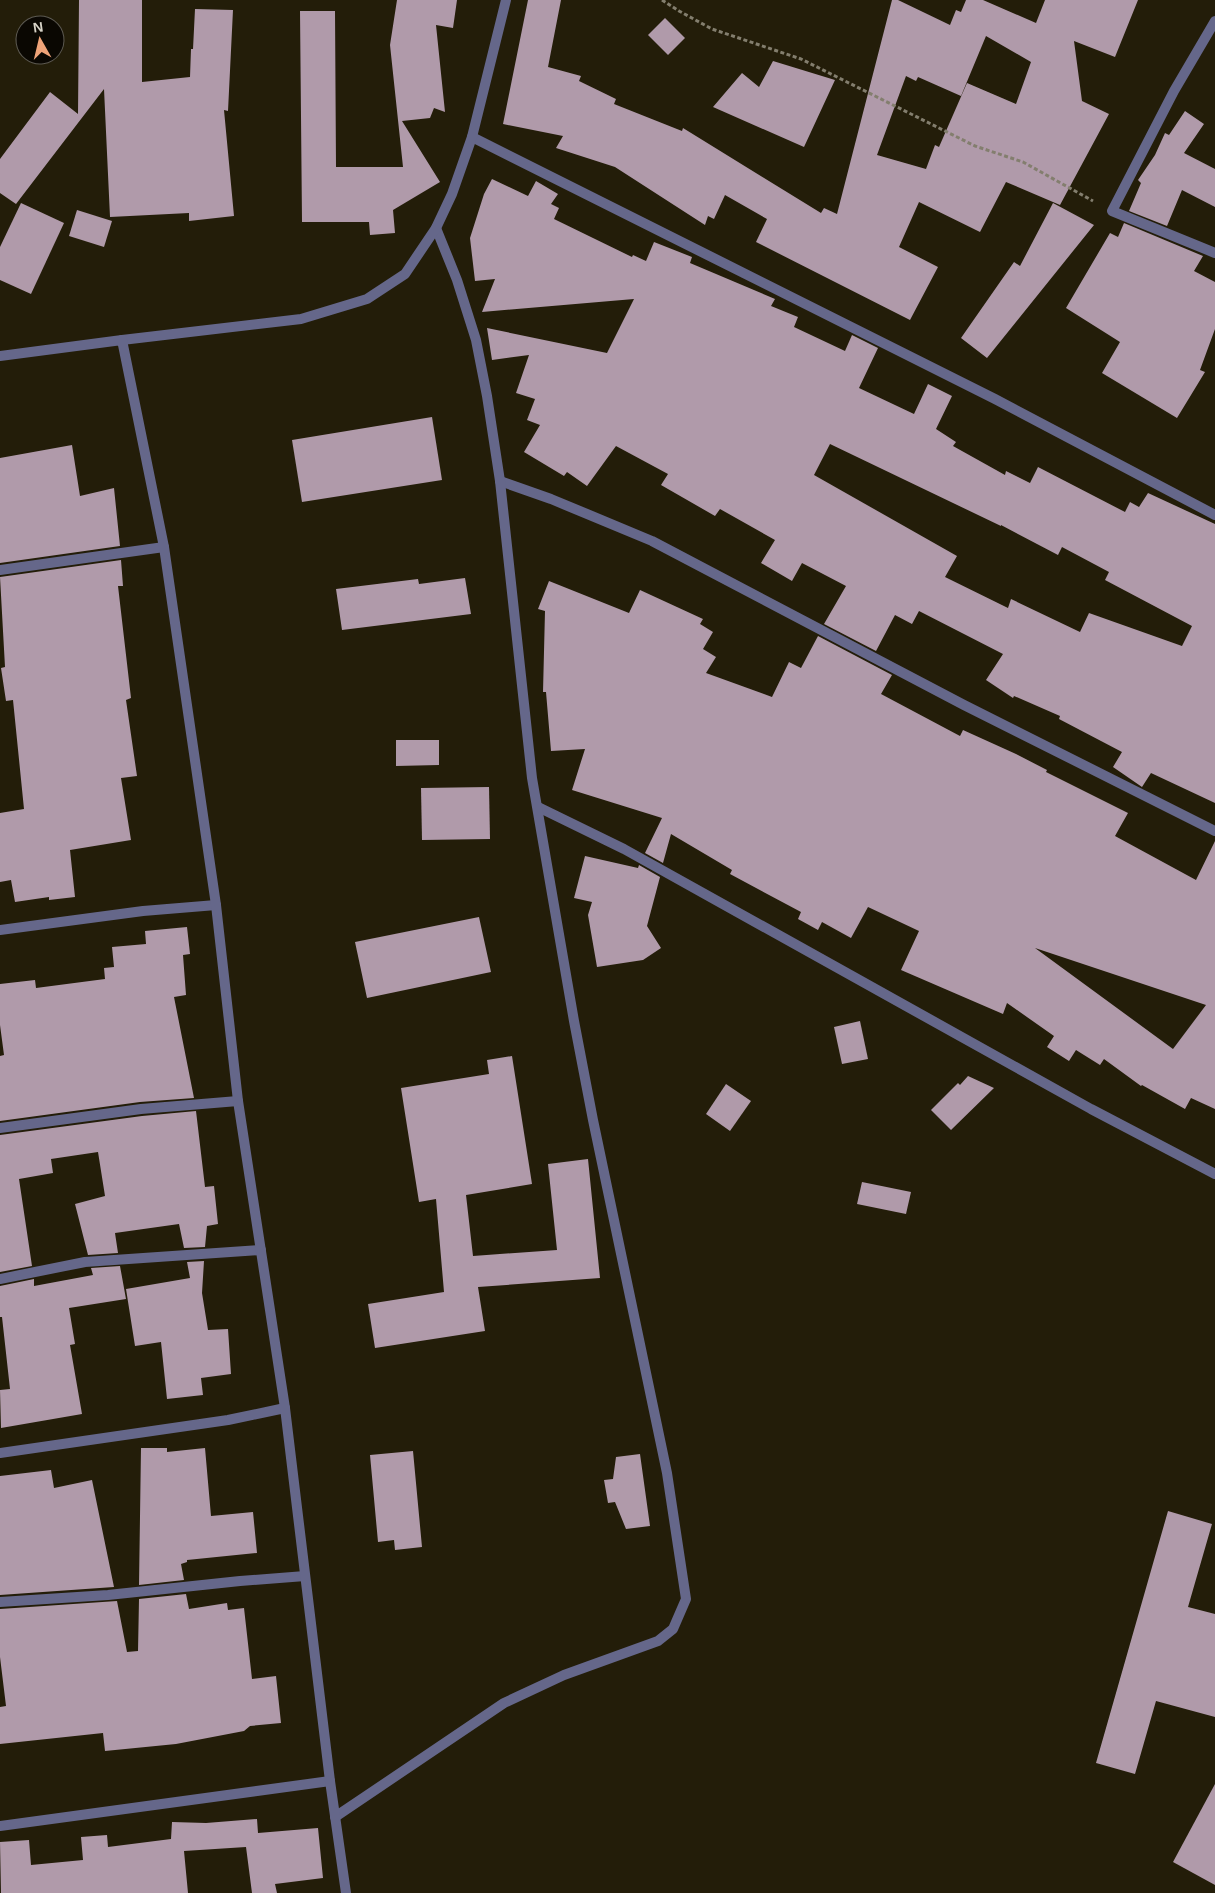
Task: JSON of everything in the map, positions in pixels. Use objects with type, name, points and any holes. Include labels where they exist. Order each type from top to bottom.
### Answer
[{"type":"street","points":[[0,356],[302,319],[367,299],[405,274],[436,228],[452,194],[472,137],[506,0]]},
{"type":"street","points":[[1215,22],[1174,91],[1112,210],[1215,253]]},
{"type":"street","points":[[472,137],[995,399],[1215,515]]},
{"type":"street","points":[[336,1816],[504,1703],[564,1675],[658,1641],[673,1629],[686,1599],[667,1474],[593,1120],[532,778],[500,481],[487,396],[476,340],[457,280],[436,228]]},
{"type":"street","points":[[122,340],[164,547],[216,905],[238,1101],[285,1408],[330,1781],[346,1893]]},
{"type":"street","points":[[500,481],[551,499],[652,541],[964,705],[1215,830]]},
{"type":"street","points":[[0,570],[164,547]]},
{"type":"street","points":[[538,806],[624,849],[1091,1109],[1215,1174]]},
{"type":"street","points":[[0,930],[143,911],[216,905]]},
{"type":"street","points":[[0,1128],[141,1108],[238,1101]]},
{"type":"street","points":[[0,1279],[85,1262],[261,1250]]},
{"type":"street","points":[[0,1453],[228,1420],[285,1408]]},
{"type":"street","points":[[0,1602],[108,1595],[305,1576]]},
{"type":"street","points":[[0,1826],[330,1781]]},
{"type":"path","points":[[662,0],[712,29],[801,59],[975,146],[1023,162],[1112,210]]},
{"type":"building","points":[[79,0],[142,0],[142,82],[190,77],[195,9],[233,10],[228,111],[224,110],[234,216],[189,221],[189,213],[110,217],[104,89],[16,204],[0,193],[0,159],[50,92],[78,114]]},
{"type":"building","points":[[397,0],[457,0],[453,28],[436,25],[445,112],[434,108],[430,118],[402,121],[440,182],[393,210],[395,233],[370,235],[369,222],[302,222],[300,11],[335,11],[336,167],[403,167],[390,45]]},
{"type":"building","points":[[528,0],[561,0],[548,67],[581,76],[579,81],[616,99],[614,104],[682,131],[683,128],[821,213],[824,208],[837,214],[892,0],[898,0],[950,25],[956,10],[961,12],[966,0],[983,0],[1036,23],[1045,0],[1138,0],[1115,57],[1074,41],[1082,101],[1109,114],[1060,205],[1006,182],[980,232],[919,202],[899,247],[938,267],[910,320],[756,242],[767,219],[725,195],[714,219],[708,216],[705,225],[615,167],[556,148],[563,136],[503,124]],"holes":[[[986,36],[1031,62],[1016,104],[967,83],[939,147],[935,145],[926,169],[877,155],[906,76],[916,81],[918,77],[961,96]]]},
{"type":"building","points":[[665,18],[685,38],[668,55],[648,35]]},
{"type":"building","points":[[773,61],[835,80],[804,147],[713,107],[742,73],[759,87]]},
{"type":"building","points":[[1185,111],[1204,124],[1184,153],[1215,169],[1215,207],[1182,190],[1167,226],[1129,211],[1141,183],[1138,180],[1155,155],[1165,133],[1169,135]]},
{"type":"building","points":[[492,179],[528,196],[536,181],[558,194],[551,204],[559,208],[554,219],[632,257],[633,255],[646,261],[654,242],[692,257],[690,263],[775,299],[771,306],[798,317],[794,327],[845,351],[852,335],[878,348],[859,388],[914,414],[928,384],[952,396],[936,429],[956,442],[953,446],[1005,475],[1006,471],[1030,483],[1038,467],[1125,512],[1130,502],[1139,507],[1148,493],[1215,524],[1215,803],[1151,773],[1142,787],[1113,767],[1122,752],[1059,719],[1060,716],[1014,696],[1013,698],[986,680],[1003,654],[919,611],[912,624],[895,615],[876,651],[824,624],[846,586],[802,563],[792,581],[761,563],[775,540],[720,509],[715,516],[661,485],[668,474],[616,446],[587,486],[567,472],[564,476],[524,452],[540,425],[527,420],[535,399],[516,393],[529,355],[492,360],[487,328],[607,353],[634,299],[482,312],[495,279],[475,281],[470,238],[484,194]],"holes":[[[830,444],[1058,555],[1062,547],[1109,572],[1105,580],[1192,626],[1182,646],[1089,613],[1080,632],[1011,599],[1008,608],[945,577],[957,556],[814,475]]]},
{"type":"building","points":[[21,203],[64,223],[31,294],[0,280],[0,247]]},
{"type":"building","points":[[1053,203],[1094,225],[987,358],[961,338],[1014,262],[1020,266]]},
{"type":"building","points":[[77,210],[112,221],[104,247],[69,236]]},
{"type":"building","points":[[1124,223],[1203,256],[1194,271],[1215,282],[1215,329],[1200,370],[1205,372],[1177,418],[1102,373],[1120,342],[1066,308],[1110,233],[1118,237]]},
{"type":"building","points":[[432,417],[442,480],[302,502],[292,440]]},
{"type":"building","points":[[72,445],[80,496],[114,488],[120,546],[0,563],[0,458]]},
{"type":"building","points":[[121,560],[123,586],[118,586],[131,698],[126,700],[137,776],[121,778],[131,840],[70,850],[75,897],[49,900],[49,897],[15,902],[11,880],[0,882],[0,813],[24,809],[13,700],[6,701],[1,668],[5,667],[0,577]]},
{"type":"building","points":[[465,578],[471,614],[342,630],[336,589],[418,579],[419,584]]},
{"type":"building","points":[[549,581],[629,613],[640,590],[703,619],[700,624],[713,632],[703,649],[716,657],[706,673],[772,697],[789,662],[801,668],[818,636],[892,675],[881,694],[960,736],[963,730],[1016,754],[1047,770],[1046,772],[1128,813],[1115,836],[1196,880],[1215,841],[1215,1109],[1191,1098],[1185,1109],[1141,1086],[1104,1059],[1100,1065],[1076,1050],[1069,1061],[1047,1047],[1054,1036],[1007,1003],[1003,1014],[901,970],[919,931],[868,907],[851,938],[822,922],[818,930],[798,919],[801,912],[730,874],[732,870],[671,834],[663,863],[645,853],[662,818],[572,790],[585,749],[551,751],[546,692],[543,692],[545,611],[538,609]],"holes":[[[1035,948],[1206,1005],[1173,1049]]]},
{"type":"building","points":[[396,740],[439,740],[439,765],[396,766]]},
{"type":"building","points":[[489,787],[490,839],[422,840],[421,788]]},
{"type":"building","points":[[585,856],[638,868],[639,865],[660,877],[647,926],[661,948],[643,960],[597,967],[588,915],[592,902],[574,898]]},
{"type":"building","points":[[479,917],[491,972],[367,998],[355,942]]},
{"type":"building","points":[[187,927],[190,954],[183,955],[186,995],[174,997],[194,1098],[140,1102],[0,1121],[0,1056],[4,1055],[0,1025],[0,984],[35,980],[36,988],[105,979],[104,968],[114,967],[112,947],[146,944],[145,931]]},
{"type":"building","points":[[860,1021],[868,1059],[842,1064],[834,1027]]},
{"type":"building","points":[[512,1056],[532,1184],[466,1195],[473,1256],[557,1250],[548,1164],[588,1159],[600,1278],[478,1287],[485,1331],[375,1348],[368,1304],[444,1292],[436,1199],[419,1202],[401,1088],[489,1074],[487,1060]]},
{"type":"building","points":[[968,1076],[994,1088],[951,1130],[931,1110],[958,1083],[960,1085]]},
{"type":"building","points":[[726,1084],[751,1101],[730,1131],[706,1114]]},
{"type":"building","points":[[196,1111],[205,1187],[214,1186],[218,1224],[207,1226],[205,1247],[184,1248],[179,1224],[115,1233],[118,1253],[88,1255],[75,1204],[105,1196],[98,1152],[51,1159],[53,1173],[19,1179],[32,1266],[0,1272],[0,1135],[142,1116]]},
{"type":"building","points":[[862,1182],[911,1192],[906,1214],[857,1204]]},
{"type":"building","points":[[204,1261],[202,1293],[208,1330],[228,1329],[231,1374],[201,1378],[203,1395],[167,1399],[161,1342],[135,1346],[126,1289],[190,1278],[187,1262]]},
{"type":"building","points":[[120,1266],[126,1299],[69,1308],[75,1344],[70,1345],[82,1414],[1,1428],[0,1390],[10,1389],[2,1317],[0,1317],[0,1286],[34,1279],[34,1286],[93,1275],[91,1268]]},
{"type":"building","points":[[141,1448],[167,1448],[167,1452],[205,1448],[211,1516],[253,1512],[257,1553],[187,1560],[187,1562],[181,1564],[184,1580],[139,1585]]},
{"type":"building","points":[[413,1451],[422,1547],[395,1550],[394,1540],[378,1542],[370,1455]]},
{"type":"building","points":[[640,1454],[650,1526],[626,1529],[615,1502],[608,1503],[604,1480],[613,1479],[616,1457]]},
{"type":"building","points":[[51,1470],[54,1488],[92,1480],[114,1587],[0,1595],[0,1476]]},
{"type":"building","points":[[1168,1511],[1212,1524],[1188,1607],[1215,1614],[1215,1717],[1156,1701],[1135,1774],[1096,1763]]},
{"type":"building","points":[[186,1594],[189,1609],[227,1603],[228,1610],[244,1608],[252,1679],[276,1676],[281,1723],[250,1726],[244,1731],[176,1744],[105,1751],[103,1733],[0,1744],[0,1707],[6,1706],[0,1657],[0,1609],[117,1601],[127,1652],[138,1651],[139,1599]]},
{"type":"building","points":[[1215,1784],[1215,1885],[1173,1862]]},
{"type":"building","points":[[257,1819],[258,1833],[318,1828],[323,1878],[275,1884],[277,1893],[252,1893],[246,1847],[184,1851],[188,1893],[1,1893],[0,1842],[29,1840],[31,1865],[83,1860],[81,1837],[107,1835],[108,1847],[171,1839],[172,1822],[206,1823]]}]
